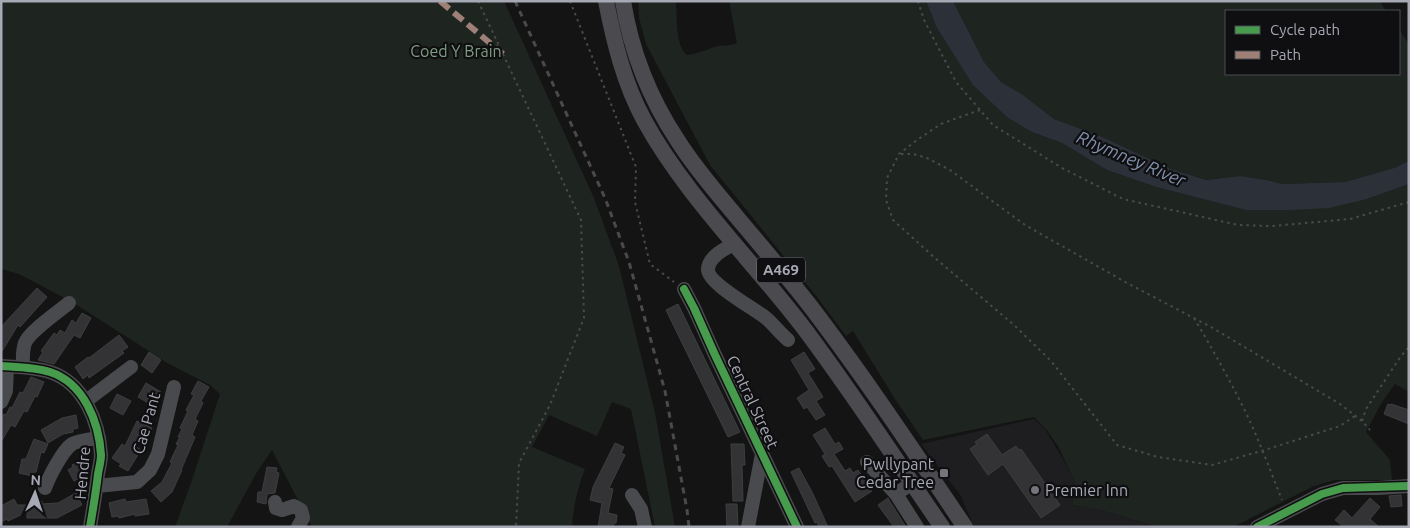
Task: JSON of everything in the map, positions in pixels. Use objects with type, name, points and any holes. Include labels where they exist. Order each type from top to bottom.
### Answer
[{"type":"main road","name":"A469","points":[[606,1],[614,42],[627,82],[657,142],[688,186],[820,350],[942,527]]},
{"type":"main road","name":"A469","points":[[623,1],[630,36],[642,72],[678,142],[826,327],[965,527]]},
{"type":"street","points":[[735,243],[716,255],[710,263],[708,274],[718,284],[766,318],[788,340]]},
{"type":"street","name":"Central Street","points":[[684,289],[797,527]]},
{"type":"street","points":[[23,367],[25,341],[69,303]]},
{"type":"street","points":[[1,402],[6,391],[4,367]]},
{"type":"street","name":"Hendre","points":[[4,367],[23,367],[50,372],[64,378],[86,401],[99,438],[101,456],[90,527]]},
{"type":"street","points":[[86,401],[131,367]]},
{"type":"street","name":"Cae Pant","points":[[97,486],[137,482],[150,470],[158,454],[174,387]]},
{"type":"street","points":[[46,488],[48,478],[72,444],[99,438]]},
{"type":"street","points":[[748,527],[762,454]]},
{"type":"street","points":[[867,462],[896,494],[917,527]]},
{"type":"street","points":[[896,494],[912,483]]},
{"type":"street","points":[[1257,527],[1322,494],[1343,488],[1408,486]]},
{"type":"street","points":[[632,495],[641,509],[645,527]]},
{"type":"street","points":[[275,502],[278,510],[294,506],[301,510],[303,518],[298,527]]},
{"type":"path","points":[[478,1],[581,220],[584,318],[550,405],[519,463],[516,527]]},
{"type":"path","points":[[570,1],[636,167],[635,202],[650,264],[684,289]]},
{"type":"path","points":[[918,1],[924,20],[956,82],[993,125],[1062,168],[1122,199],[1238,225],[1272,226],[1350,219],[1409,202]]},
{"type":"path","points":[[980,110],[941,124],[899,154],[887,178],[886,200],[893,220],[1014,325],[1051,361],[1117,445],[1158,457],[1212,465],[1340,426],[1355,416]]},
{"type":"path","points":[[899,154],[913,154],[927,158],[950,170],[1025,225],[1127,283],[1211,326],[1340,404],[1362,421],[1370,430]]},
{"type":"path","points":[[1194,318],[1247,415],[1286,512]]},
{"type":"path","points":[[1362,421],[1366,409],[1409,348]]},
{"type":"shaded area","points":[[1034,419],[1045,429],[1074,480],[1075,489],[1072,505],[1100,510],[1158,527],[974,527],[961,496],[921,444]]},
{"type":"green space","name":"Coed Y Brain","points":[[1,1],[504,1],[594,198],[619,266],[655,413],[675,527],[655,527],[631,409],[612,402],[597,436],[549,415],[532,447],[585,469],[576,497],[572,527],[312,527],[272,450],[257,472],[227,527],[175,527],[220,394],[210,385],[169,364],[72,302],[19,274],[1,269]]},
{"type":"green space","points":[[638,1],[676,1],[680,45],[687,55],[718,46],[737,43],[729,1],[926,1],[937,28],[973,84],[1008,118],[1032,132],[1062,143],[1107,170],[1156,187],[1246,210],[1367,199],[1409,184],[1409,392],[1395,384],[1382,402],[1366,432],[1390,460],[1392,480],[1334,480],[1312,487],[1233,527],[1158,527],[1100,510],[1072,505],[1075,489],[1074,480],[1058,446],[1046,429],[1034,417],[923,440],[853,331],[846,336],[817,297],[710,165],[646,44],[639,18]]},
{"type":"green space","points":[[953,1],[1380,1],[1385,10],[1225,10],[1225,75],[1400,75],[1400,30],[1409,44],[1409,161],[1394,168],[1345,182],[1282,184],[1240,176],[1206,180],[1171,169],[1100,136],[1054,119],[1023,95],[1001,82],[984,62]]},
{"type":"water","name":"Rhymney River","points":[[926,1],[953,1],[984,62],[1001,82],[1023,95],[1054,119],[1100,136],[1171,169],[1206,180],[1240,176],[1282,184],[1345,182],[1394,168],[1409,161],[1409,184],[1367,199],[1329,208],[1246,210],[1156,187],[1107,170],[1062,143],[1032,132],[1008,118],[973,85],[937,28]]},
{"type":"building","points":[[37,288],[47,297],[20,327],[18,325],[1,353],[1,327]]},
{"type":"building","points":[[678,304],[740,432],[728,437],[666,310]]},
{"type":"building","points":[[82,313],[91,318],[80,338],[74,335],[54,364],[38,360],[43,352],[41,351],[54,333],[57,335],[60,330],[65,333],[72,320],[76,323]]},
{"type":"building","points":[[119,335],[128,347],[122,351],[124,353],[89,378],[88,375],[83,379],[75,367]]},
{"type":"building","points":[[149,352],[161,360],[152,373],[141,365]]},
{"type":"building","points":[[804,352],[815,369],[808,373],[823,397],[816,401],[825,415],[816,420],[807,407],[804,409],[797,398],[809,390],[791,360]]},
{"type":"building","points":[[31,377],[44,382],[27,412],[24,411],[15,427],[11,425],[1,442],[1,419],[4,414],[6,415],[10,407],[12,408],[20,392],[23,393]]},
{"type":"building","points":[[198,381],[209,387],[201,401],[203,403],[195,419],[198,421],[192,435],[195,437],[172,492],[161,502],[151,491],[162,482],[172,463],[170,462],[178,445],[176,444],[182,429],[180,428],[188,411],[186,410],[194,395],[191,394]]},
{"type":"building","points":[[146,383],[161,392],[159,395],[161,397],[155,407],[138,397]]},
{"type":"building","points":[[117,394],[131,401],[123,415],[110,408]]},
{"type":"building","points":[[1388,404],[1409,410],[1409,424],[1384,414]]},
{"type":"building","points":[[76,415],[78,428],[48,443],[41,430],[62,418]]},
{"type":"building","points":[[137,421],[152,428],[148,436],[142,433],[135,446],[141,450],[128,471],[119,466],[121,464],[112,458],[122,444],[125,446]]},
{"type":"building","points":[[825,428],[835,444],[839,442],[843,449],[834,454],[845,471],[850,468],[853,473],[858,470],[872,491],[855,502],[832,466],[829,467],[822,456],[825,454],[813,435]]},
{"type":"building","name":"Premier Inn","points":[[987,434],[1002,455],[1016,446],[1019,450],[1021,449],[1060,505],[1041,518],[1003,464],[988,475],[970,449],[977,444],[975,442]]},
{"type":"building","points":[[34,439],[48,444],[44,453],[41,452],[36,472],[32,476],[19,473],[22,459],[26,459]]},
{"type":"building","points":[[615,443],[624,447],[621,453],[625,455],[609,488],[613,489],[608,513],[617,515],[616,523],[614,523],[613,527],[598,527],[602,503],[590,500],[593,487]]},
{"type":"building","points":[[731,444],[744,444],[745,465],[742,465],[743,501],[733,501]]},
{"type":"building","points":[[81,460],[88,474],[74,481],[68,470],[73,467],[72,465]]},
{"type":"building","points":[[267,467],[277,468],[276,472],[279,473],[275,493],[267,494],[266,504],[257,502],[258,492],[262,492]]},
{"type":"building","points":[[799,468],[828,527],[819,527],[817,522],[815,523],[791,472]]},
{"type":"building","points":[[76,493],[82,505],[57,518],[27,518],[27,512],[8,521],[7,519],[1,522],[1,506],[14,499],[17,505],[32,505],[32,502],[42,501],[42,504],[58,503]]},
{"type":"building","points":[[1401,495],[1402,506],[1391,507],[1389,496]]},
{"type":"building","points":[[888,498],[906,527],[894,527],[878,505]]},
{"type":"building","points":[[1370,498],[1380,507],[1370,519],[1379,527],[1344,527],[1335,520],[1344,510],[1352,518]]},
{"type":"building","points":[[125,499],[126,502],[146,499],[149,514],[135,516],[135,514],[119,518],[118,516],[112,517],[109,503]]},
{"type":"building","points":[[726,504],[737,504],[738,527],[727,527]]},
{"type":"railway","points":[[515,1],[605,198],[629,262],[665,391],[689,527]]},
{"type":"marked path","points":[[440,1],[503,54]]},
{"type":"cycle path","points":[[684,289],[797,527]]},
{"type":"cycle path","points":[[1,366],[38,369],[62,377],[81,394],[88,405],[97,430],[101,455],[90,527]]},
{"type":"cycle path","points":[[1257,527],[1322,494],[1343,488],[1408,486]]},
{"type":"place","name":"Pwllypant Cedar Tree","points":[[944,473]]},
{"type":"place","name":"Premier Inn","points":[[1035,490]]}]
